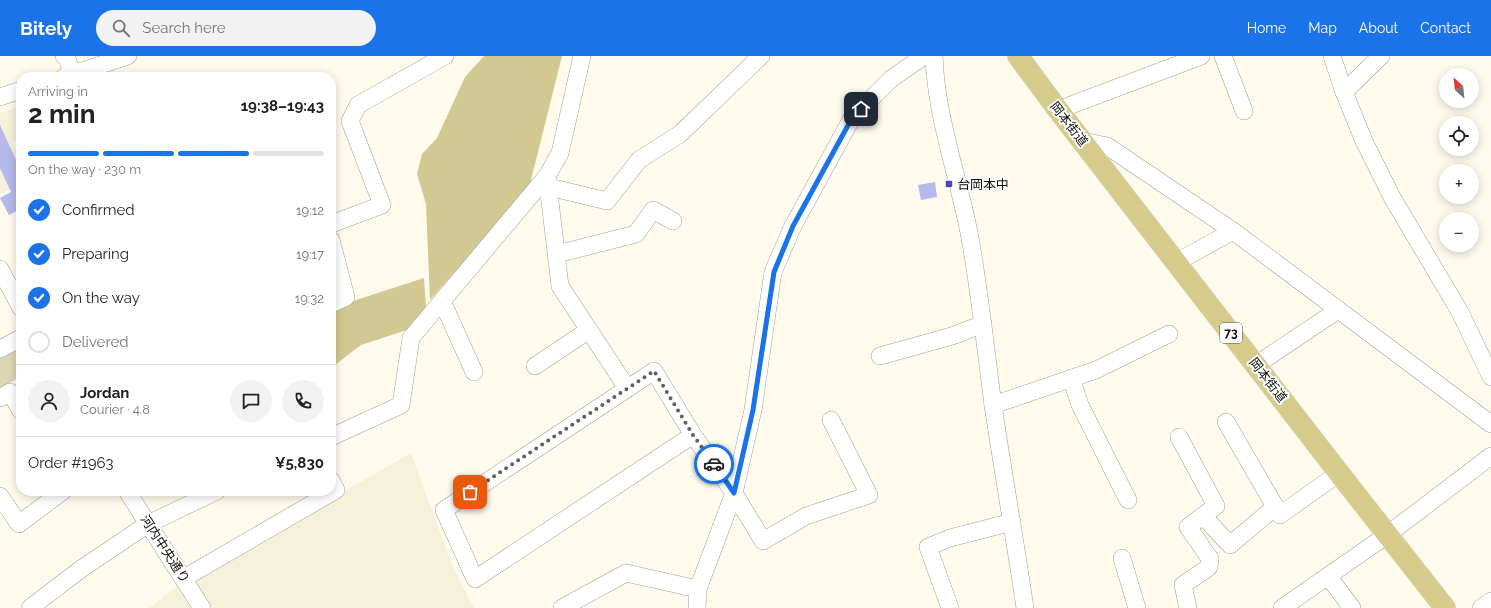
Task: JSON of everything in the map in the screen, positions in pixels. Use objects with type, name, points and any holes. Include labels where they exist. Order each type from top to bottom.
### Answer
[{"type":"main road","name":"岡本街道","points":[[1018,56],[1058,110],[1445,608]]},
{"type":"street","points":[[64,56],[67,59],[68,72]]},
{"type":"street","points":[[80,72],[128,56]]},
{"type":"street","points":[[336,222],[382,205],[350,121],[358,105],[445,56]]},
{"type":"street","points":[[336,435],[401,405],[411,338],[548,182],[560,153],[582,56]]},
{"type":"street","points":[[548,182],[607,200],[639,160],[680,134],[761,56]]},
{"type":"street","points":[[697,608],[698,589],[734,493],[753,410],[774,272],[793,226],[852,118],[891,79],[924,56]]},
{"type":"street","points":[[934,56],[934,76],[938,102],[968,230],[983,324],[993,405],[1025,608]]},
{"type":"street","points":[[1058,110],[1201,56]]},
{"type":"street","points":[[1223,56],[1244,111]]},
{"type":"street","points":[[1332,56],[1344,92],[1364,141],[1393,199],[1460,312],[1491,377]]},
{"type":"street","points":[[1344,92],[1381,56]]},
{"type":"street","points":[[0,97],[16,92]]},
{"type":"street","points":[[1083,141],[1107,146],[1233,231],[1491,424]]},
{"type":"street","points":[[548,182],[560,286],[627,388]]},
{"type":"street","points":[[556,254],[636,234],[653,210],[673,221]]},
{"type":"street","points":[[1177,262],[1233,231]]},
{"type":"street","points":[[336,259],[346,297],[336,302]]},
{"type":"street","points":[[0,269],[16,299]]},
{"type":"street","points":[[442,301],[474,372]]},
{"type":"street","points":[[1256,365],[1338,310]]},
{"type":"street","points":[[880,356],[952,336],[983,324]]},
{"type":"street","points":[[536,366],[589,330]]},
{"type":"street","points":[[993,405],[1096,370],[1169,334]]},
{"type":"street","points":[[0,349],[16,341]]},
{"type":"street","points":[[693,435],[475,580],[444,510],[654,371],[693,435],[734,493],[763,541],[806,516],[869,495],[832,420]]},
{"type":"street","points":[[1071,378],[1080,405],[1128,500]]},
{"type":"street","points":[[0,398],[10,392],[16,402]]},
{"type":"street","points":[[1226,422],[1280,515],[1339,473]]},
{"type":"street","points":[[1179,437],[1216,506],[1188,527],[1210,559],[1210,567],[1183,585],[1188,608]]},
{"type":"street","points":[[1282,608],[1387,534],[1491,456]]},
{"type":"street","points":[[0,496],[18,524],[56,496]]},
{"type":"street","name":"河内中央通り","points":[[130,496],[202,608]]},
{"type":"street","points":[[30,608],[81,569],[148,524],[207,496]]},
{"type":"street","points":[[184,578],[326,496]]},
{"type":"street","points":[[1203,516],[1230,544],[1275,507]]},
{"type":"street","points":[[950,608],[928,548],[950,538],[1012,522]]},
{"type":"street","points":[[1122,558],[1137,608]]},
{"type":"street","points":[[562,608],[626,573],[698,589]]},
{"type":"street","points":[[1328,576],[1352,608]]},
{"type":"street","points":[[1481,608],[1491,601]]},
{"type":"shaded area","points":[[484,56],[562,56],[529,188],[430,300],[426,204],[417,174],[422,154],[437,138],[465,77]]},
{"type":"shaded area","points":[[16,108],[16,141],[12,142],[16,150],[16,186],[0,194],[0,113]]},
{"type":"shaded area","points":[[424,278],[426,307],[410,329],[361,345],[336,364],[336,309],[356,300]]},
{"type":"shaded area","points":[[16,349],[16,379],[0,389],[0,357]]},
{"type":"shaded area","points":[[411,453],[452,565],[474,608],[149,608],[174,589]]},
{"type":"building","points":[[0,125],[16,160],[16,212],[9,215],[0,198],[11,192],[0,168]]},
{"type":"building","points":[[935,182],[937,197],[921,200],[918,185]]},
{"type":"way so far","points":[[470,492],[654,371],[693,435],[714,464]]},
{"type":"place","name":"台岡本中","points":[[949,184]]},
{"type":"route","points":[[714,464],[734,493],[753,410],[774,272],[793,226],[852,118],[861,109]]}]
